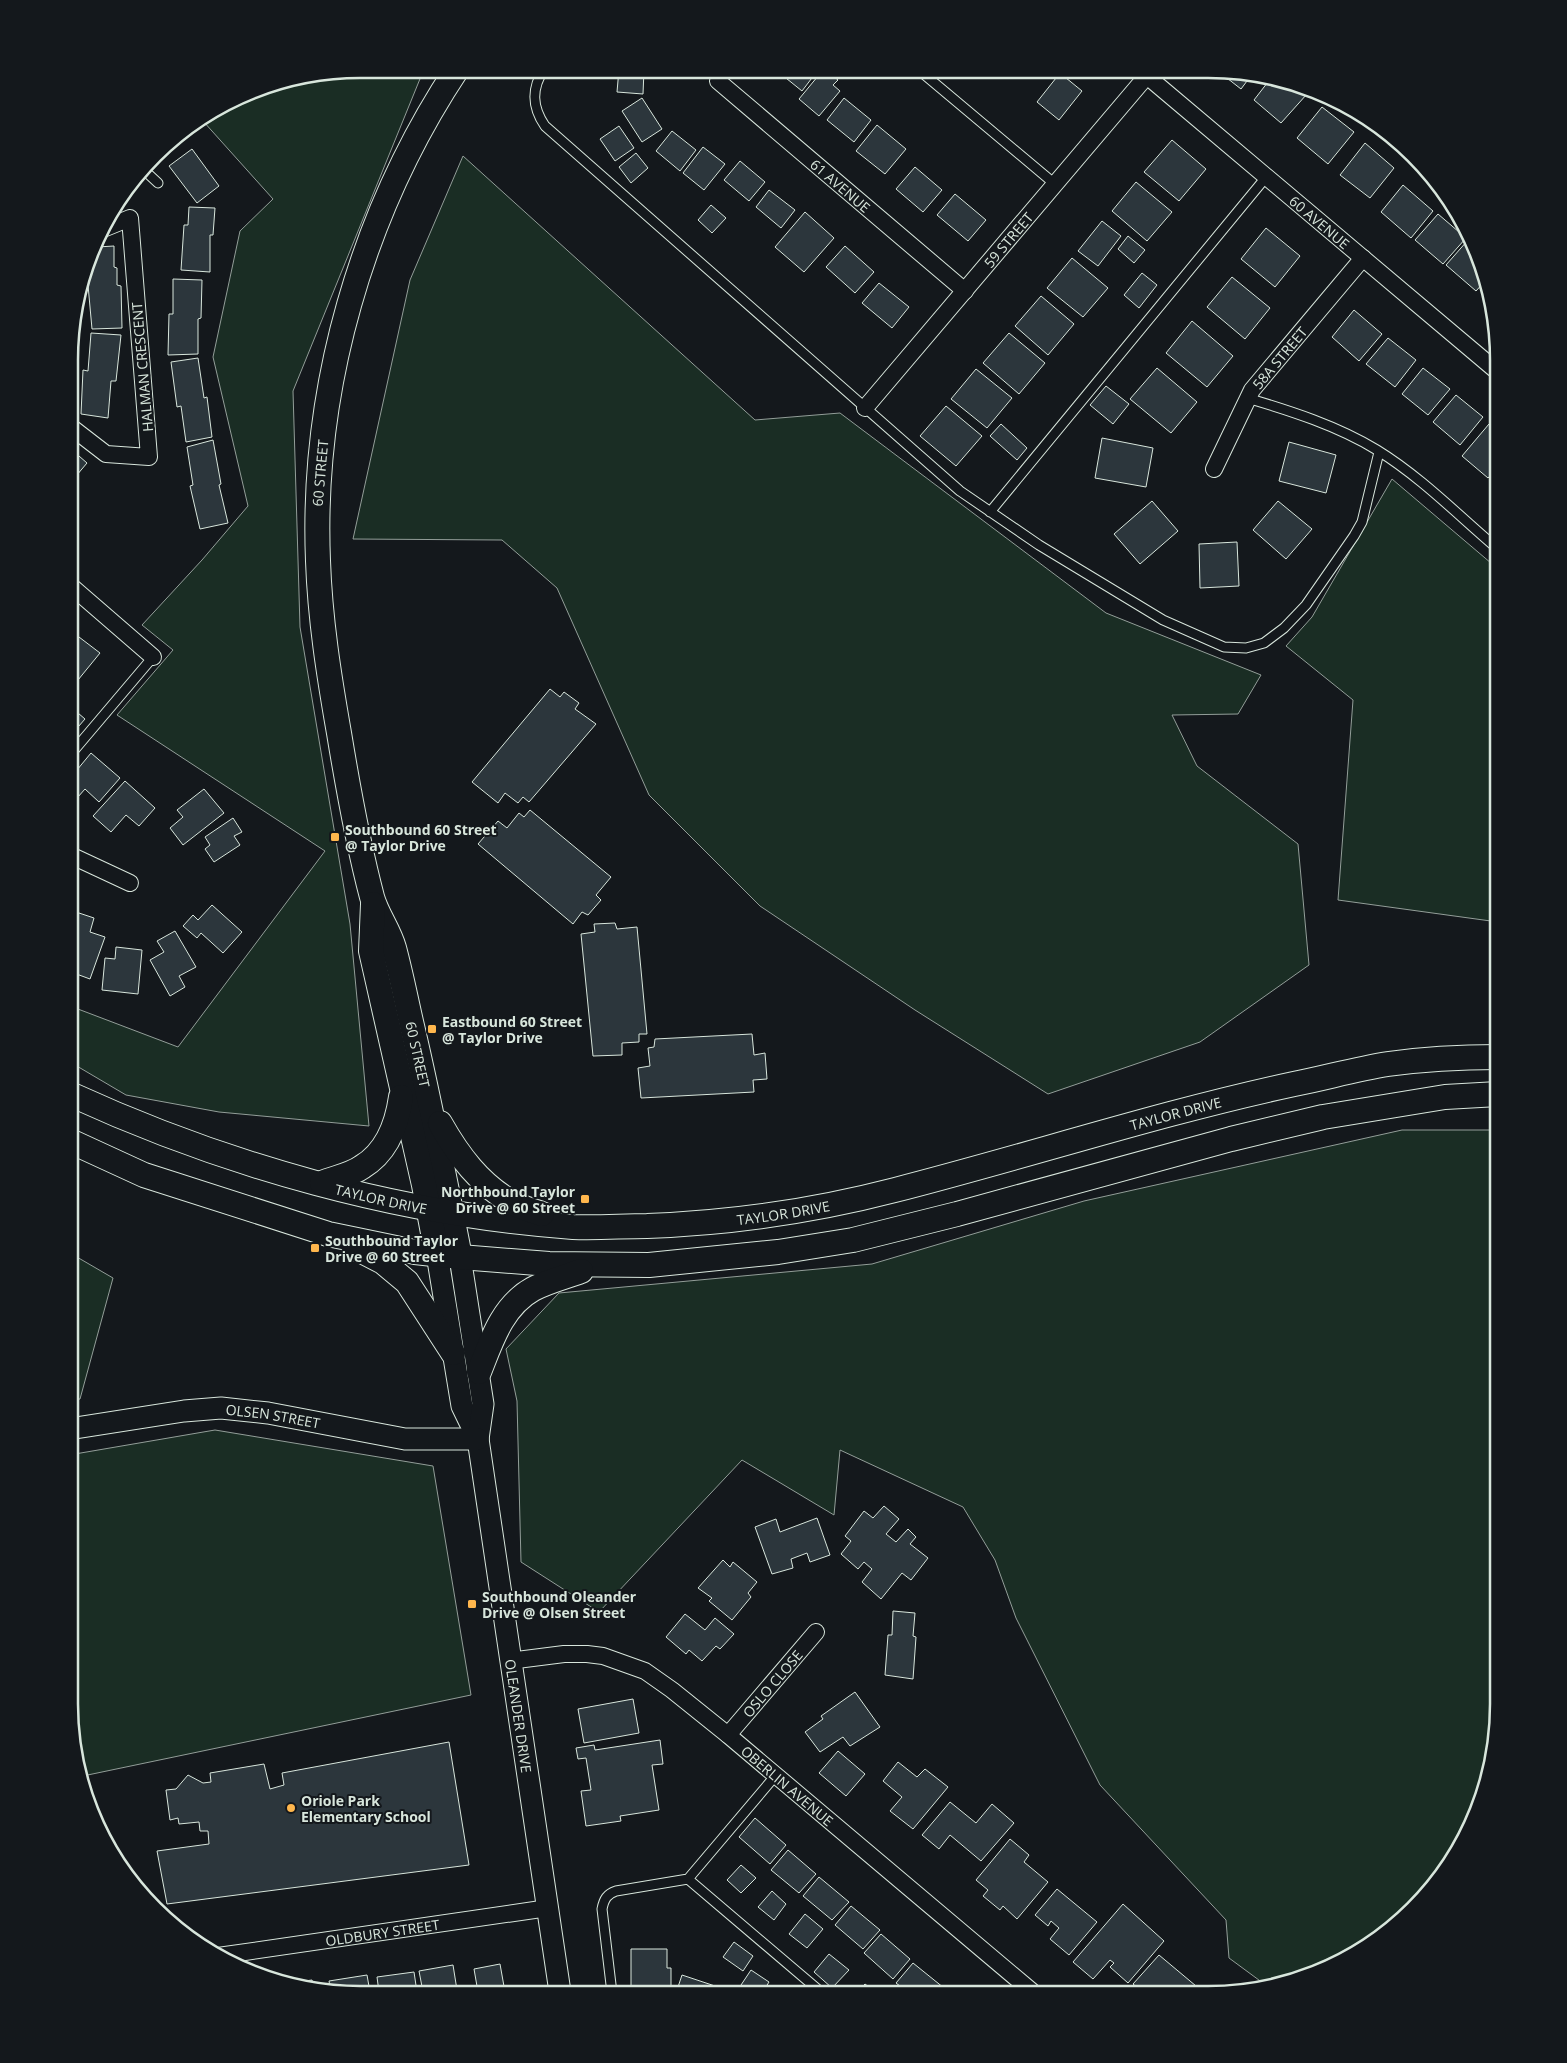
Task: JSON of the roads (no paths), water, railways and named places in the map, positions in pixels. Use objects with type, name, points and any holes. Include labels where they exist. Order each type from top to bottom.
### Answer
[{"type":"main road","name":"60 STREET","points":[[440,1211],[430,1106],[393,945],[373,900],[344,767],[325,648],[318,560],[317,513],[321,453],[332,377],[341,332],[373,234],[412,145],[452,77]]},
{"type":"main road","name":"60 STREET","points":[[373,900],[371,951],[402,1091],[440,1211]]},
{"type":"main road","name":"TAYLOR DRIVE","points":[[77,1097],[178,1140],[322,1183],[440,1211],[575,1227],[672,1225],[756,1217],[826,1206],[892,1191],[1224,1099],[1387,1064],[1490,1057]]},
{"type":"main road","points":[[322,1183],[361,1168],[383,1148],[398,1118],[402,1091]]},
{"type":"main road","points":[[77,1144],[144,1175],[328,1234],[448,1255],[549,1264],[596,1266],[649,1265],[778,1252],[853,1240],[957,1214],[1231,1139],[1323,1117],[1445,1097],[1490,1094]]},
{"type":"main road","points":[[430,1106],[462,1158],[491,1187],[514,1203],[575,1227]]},
{"type":"main road","points":[[440,1211],[448,1255]]},
{"type":"main road","points":[[328,1234],[369,1254],[396,1272],[407,1282],[453,1353]]},
{"type":"main road","points":[[478,1372],[505,1314],[522,1296],[546,1283],[596,1266]]},
{"type":"street","name":"59 STREET","points":[[866,408],[1056,185],[1143,77]]},
{"type":"street","name":"60 AVENUE","points":[[1151,77],[1363,258],[1490,361]]},
{"type":"street","name":"61 AVENUE","points":[[718,81],[965,291]]},
{"type":"street","name":"HALMAN CRESCENT","points":[[77,432],[106,454],[149,457],[130,218],[112,225]]},
{"type":"street","name":"58A STREET","points":[[1214,469],[1252,390],[1363,258]]},
{"type":"street","points":[[77,591],[153,657]]},
{"type":"street","points":[[77,858],[130,883]]},
{"type":"street","name":"OLEANDER DRIVE","points":[[448,1255],[453,1353],[462,1406],[478,1439],[559,1986]]},
{"type":"street","name":"OLEANDER DRIVE","points":[[448,1255],[478,1372],[484,1404],[478,1439]]},
{"type":"street","name":"OLSEN STREET","points":[[77,1428],[184,1411],[221,1408],[268,1413],[405,1439],[478,1439]]},
{"type":"street","name":"OSLO CLOSE","points":[[728,1735],[816,1632]]},
{"type":"street","name":"OBERLIN AVENUE","points":[[510,1661],[564,1654],[587,1654],[629,1663],[658,1679],[776,1775],[1026,1986]]},
{"type":"street","name":"OLDBURY STREET","points":[[231,1954],[548,1908]]},
{"type":"lane","points":[[540,77],[535,88],[534,101],[537,114],[545,126],[960,491],[1039,545],[1163,620],[1224,647],[1246,648],[1264,643],[1284,628],[1306,604],[1354,536],[1366,510],[1380,452]]},
{"type":"lane","points":[[927,77],[1056,185]]},
{"type":"lane","points":[[148,174],[158,183]]},
{"type":"lane","points":[[990,512],[1267,176]]},
{"type":"lane","points":[[1247,398],[1342,432],[1380,452],[1407,472],[1490,542]]},
{"type":"lane","points":[[77,747],[153,657]]},
{"type":"lane","points":[[611,1986],[602,1909],[604,1899],[616,1891],[688,1879],[776,1775]]},
{"type":"lane","points":[[688,1879],[814,1986]]},
{"type":"place","name":"Southbound 60 Street @ Taylor Drive","points":[[335,837]]},
{"type":"place","name":"Eastbound 60 Street @ Taylor Drive","points":[[432,1029]]},
{"type":"place","name":"Northbound Taylor Drive @ 60 Street","points":[[585,1199]]},
{"type":"place","name":"Southbound Taylor Drive @ 60 Street","points":[[315,1248]]},
{"type":"place","name":"Southbound Oleander Drive @ Olsen Street","points":[[472,1604]]},
{"type":"place","name":"Oriole Park Elementary School","points":[[291,1808]]}]
